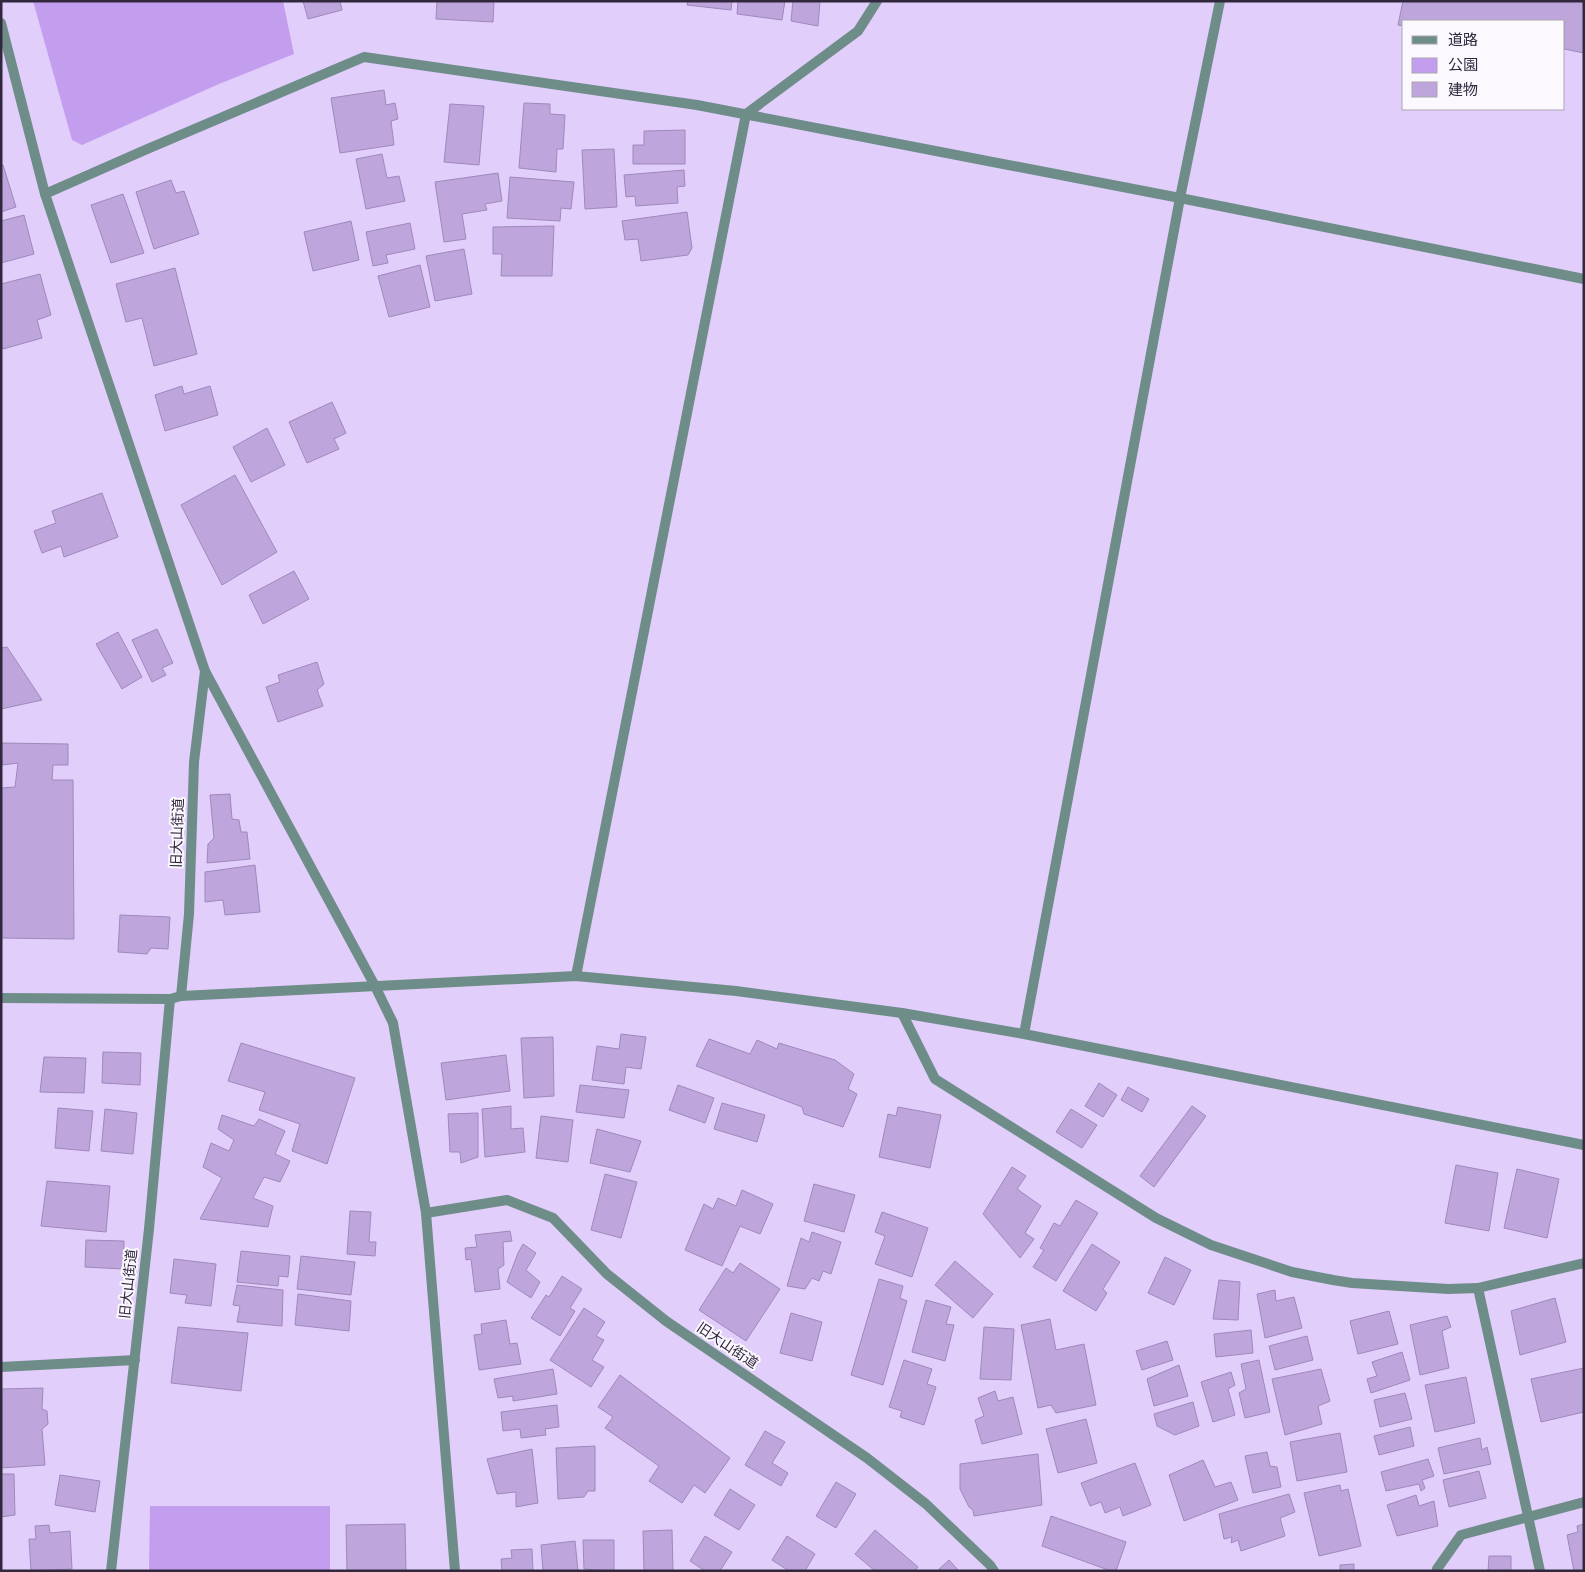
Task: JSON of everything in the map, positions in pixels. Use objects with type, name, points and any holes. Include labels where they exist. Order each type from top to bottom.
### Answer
[{"type":"street","points":[[576,976],[746,114],[858,31],[877,1]]},
{"type":"street","points":[[1024,1034],[1180,198],[1220,1]]},
{"type":"street","points":[[1,23],[45,194],[205,671],[375,986],[393,1023],[426,1213],[455,1571]]},
{"type":"street","points":[[45,194],[364,57],[687,103],[1180,198],[1584,279]]},
{"type":"street","name":"旧大山街道","points":[[181,996],[189,914],[194,762],[205,671]]},
{"type":"street","points":[[1,998],[170,999],[181,996],[576,976],[736,991],[902,1013],[1024,1034],[1584,1145]]},
{"type":"street","name":"旧大山街道","points":[[111,1571],[149,1230],[170,999]]},
{"type":"street","points":[[902,1013],[935,1079],[1156,1218],[1203,1241],[1292,1272],[1352,1283],[1448,1290],[1478,1288],[1584,1263]]},
{"type":"street","name":"旧大山街道","points":[[426,1213],[507,1200],[553,1218],[607,1274],[666,1321],[823,1426],[867,1458],[926,1504],[994,1571]]},
{"type":"street","points":[[1478,1288],[1540,1571]]},
{"type":"street","points":[[1,1366],[135,1360]]},
{"type":"street","points":[[1437,1571],[1461,1535],[1584,1502]]},
{"type":"green space","points":[[33,1],[283,1],[294,54],[219,84],[82,145],[72,140]]},
{"type":"green space","points":[[150,1506],[330,1506],[330,1571],[149,1571]]},
{"type":"building","points":[[303,1],[340,1],[342,10],[308,19]]},
{"type":"building","points":[[437,1],[494,1],[493,22],[436,19]]},
{"type":"building","points":[[688,1],[732,1],[731,10],[687,5]]},
{"type":"building","points":[[738,1],[785,1],[782,20],[737,14]]},
{"type":"building","points":[[793,1],[820,1],[818,26],[791,21]]},
{"type":"building","points":[[1403,1],[1584,1],[1584,53],[1565,49],[1565,20],[1402,20],[1402,26],[1398,25]]},
{"type":"building","points":[[384,90],[386,105],[395,103],[398,119],[391,121],[394,145],[340,153],[331,98]]},
{"type":"building","points":[[524,103],[550,104],[550,114],[565,115],[563,149],[557,149],[556,172],[519,168]]},
{"type":"building","points":[[450,104],[484,106],[479,165],[444,162]]},
{"type":"building","points":[[685,130],[685,164],[633,164],[633,145],[644,145],[644,131]]},
{"type":"building","points":[[614,149],[617,207],[585,209],[582,150]]},
{"type":"building","points":[[382,154],[387,178],[399,176],[405,201],[366,209],[356,159]]},
{"type":"building","points":[[1,165],[3,165],[16,207],[1,212]]},
{"type":"building","points":[[684,170],[685,186],[677,187],[678,203],[636,206],[635,196],[626,197],[624,175]]},
{"type":"building","points":[[498,173],[502,201],[485,204],[487,210],[462,214],[466,239],[444,242],[435,182]]},
{"type":"building","points":[[510,177],[574,182],[571,209],[561,208],[560,221],[507,218]]},
{"type":"building","points":[[171,180],[176,193],[184,191],[199,234],[154,249],[136,192]]},
{"type":"building","points":[[123,194],[144,253],[111,263],[91,205]]},
{"type":"building","points":[[687,212],[692,248],[688,255],[641,261],[638,239],[625,240],[622,221]]},
{"type":"building","points":[[24,215],[34,254],[1,263],[1,221]]},
{"type":"building","points":[[351,221],[359,260],[313,271],[304,232]]},
{"type":"building","points":[[410,223],[415,249],[386,255],[388,263],[373,266],[366,232]]},
{"type":"building","points":[[554,226],[552,276],[501,276],[502,254],[493,254],[493,227]]},
{"type":"building","points":[[464,249],[472,294],[435,301],[426,256]]},
{"type":"building","points":[[420,265],[430,307],[389,317],[378,276]]},
{"type":"building","points":[[175,268],[197,354],[154,366],[142,318],[126,322],[116,284]]},
{"type":"building","points":[[40,274],[51,315],[37,320],[42,338],[3,349],[1,344],[1,284]]},
{"type":"building","points":[[182,386],[184,394],[210,386],[218,415],[165,431],[155,395]]},
{"type":"building","points":[[332,402],[346,433],[334,439],[339,449],[307,463],[289,422]]},
{"type":"building","points":[[267,428],[285,465],[251,482],[233,447]]},
{"type":"building","points":[[235,475],[277,552],[222,585],[181,505]]},
{"type":"building","points":[[102,493],[118,537],[64,557],[61,546],[42,553],[34,531],[56,523],[52,511]]},
{"type":"building","points":[[294,571],[309,599],[263,624],[249,595]]},
{"type":"building","points":[[157,629],[173,663],[162,668],[166,675],[152,682],[132,640]]},
{"type":"building","points":[[118,632],[142,677],[122,689],[96,644]]},
{"type":"building","points":[[7,647],[42,700],[1,709],[1,648]]},
{"type":"building","points":[[317,662],[324,684],[317,690],[323,706],[278,722],[266,687],[280,682],[278,675]]},
{"type":"building","points":[[2,743],[68,744],[68,765],[53,765],[52,780],[73,780],[74,939],[1,938],[1,788],[15,787],[18,763],[2,765]]},
{"type":"building","points":[[230,794],[232,819],[239,820],[241,832],[247,832],[250,859],[207,863],[208,844],[214,838],[210,795]]},
{"type":"building","points":[[255,865],[260,912],[225,915],[223,900],[205,902],[205,872]]},
{"type":"building","points":[[120,915],[170,917],[168,949],[151,948],[147,954],[118,952]]},
{"type":"building","points":[[621,1034],[646,1037],[641,1069],[626,1067],[624,1084],[592,1080],[597,1046],[619,1049]]},
{"type":"building","points":[[553,1037],[554,1096],[524,1098],[521,1038]]},
{"type":"building","points":[[709,1039],[750,1054],[757,1040],[777,1049],[779,1043],[835,1060],[854,1074],[848,1089],[857,1094],[843,1127],[804,1114],[802,1107],[696,1066]]},
{"type":"building","points":[[241,1043],[355,1078],[327,1164],[292,1151],[300,1124],[259,1110],[265,1092],[228,1081]]},
{"type":"building","points":[[103,1052],[141,1053],[140,1085],[102,1083]]},
{"type":"building","points":[[506,1055],[510,1091],[446,1100],[441,1063]]},
{"type":"building","points":[[44,1057],[86,1058],[84,1093],[40,1092]]},
{"type":"building","points":[[1099,1083],[1117,1095],[1103,1117],[1085,1106]]},
{"type":"building","points":[[580,1085],[629,1090],[624,1118],[576,1112]]},
{"type":"building","points":[[678,1085],[714,1098],[705,1123],[669,1110]]},
{"type":"building","points":[[1128,1087],[1149,1099],[1142,1112],[1121,1100]]},
{"type":"building","points":[[722,1103],[765,1115],[757,1142],[714,1129]]},
{"type":"building","points":[[511,1106],[511,1129],[523,1128],[525,1152],[485,1157],[482,1109]]},
{"type":"building","points":[[1192,1106],[1206,1116],[1154,1187],[1140,1176]]},
{"type":"building","points":[[898,1107],[941,1115],[930,1168],[879,1157],[888,1114],[896,1116]]},
{"type":"building","points":[[58,1108],[93,1111],[89,1151],[55,1148]]},
{"type":"building","points":[[105,1109],[137,1113],[133,1154],[101,1151]]},
{"type":"building","points":[[1071,1109],[1097,1125],[1082,1148],[1056,1132]]},
{"type":"building","points":[[478,1113],[478,1157],[461,1163],[460,1152],[450,1152],[448,1114]]},
{"type":"building","points":[[222,1115],[254,1126],[259,1119],[285,1131],[275,1154],[290,1161],[280,1182],[264,1177],[253,1198],[273,1206],[268,1227],[200,1219],[222,1178],[203,1167],[211,1143],[229,1151],[234,1140],[218,1129]]},
{"type":"building","points":[[541,1116],[573,1120],[568,1162],[536,1158]]},
{"type":"building","points":[[597,1129],[641,1141],[630,1172],[590,1163]]},
{"type":"building","points":[[1456,1165],[1498,1173],[1489,1231],[1445,1223]]},
{"type":"building","points":[[1012,1167],[1026,1176],[1017,1189],[1041,1206],[1025,1233],[1034,1239],[1020,1258],[983,1214]]},
{"type":"building","points":[[1517,1169],[1559,1179],[1547,1238],[1504,1228]]},
{"type":"building","points":[[605,1174],[637,1182],[621,1238],[591,1230]]},
{"type":"building","points":[[47,1181],[110,1186],[106,1232],[41,1226]]},
{"type":"building","points":[[814,1184],[855,1195],[844,1232],[804,1221]]},
{"type":"building","points":[[742,1190],[773,1204],[760,1234],[740,1226],[722,1266],[685,1250],[704,1204],[713,1209],[718,1198],[736,1206]]},
{"type":"building","points":[[1076,1200],[1098,1213],[1056,1281],[1033,1267],[1044,1250],[1040,1248],[1054,1223],[1060,1226]]},
{"type":"building","points":[[350,1211],[371,1212],[369,1242],[376,1242],[375,1256],[347,1254]]},
{"type":"building","points":[[882,1212],[928,1228],[912,1277],[875,1264],[885,1236],[875,1232]]},
{"type":"building","points":[[510,1231],[512,1241],[503,1242],[504,1265],[498,1269],[500,1289],[475,1292],[471,1259],[466,1260],[465,1248],[477,1247],[475,1235]]},
{"type":"building","points":[[812,1232],[841,1242],[831,1274],[823,1271],[819,1281],[812,1278],[805,1289],[787,1286],[801,1238],[809,1242]]},
{"type":"building","points":[[86,1240],[124,1241],[123,1269],[85,1267]]},
{"type":"building","points":[[523,1244],[536,1253],[526,1270],[540,1282],[531,1298],[507,1282]]},
{"type":"building","points":[[1092,1244],[1120,1262],[1103,1289],[1107,1293],[1096,1311],[1063,1291]]},
{"type":"building","points":[[241,1251],[290,1256],[288,1277],[279,1276],[278,1286],[237,1282]]},
{"type":"building","points":[[301,1256],[355,1262],[351,1295],[297,1289]]},
{"type":"building","points":[[1165,1257],[1191,1270],[1174,1305],[1148,1293]]},
{"type":"building","points":[[174,1259],[216,1264],[211,1306],[185,1303],[187,1295],[170,1293]]},
{"type":"building","points":[[955,1261],[993,1294],[973,1318],[935,1285]]},
{"type":"building","points":[[740,1263],[780,1289],[746,1341],[699,1310],[726,1268],[733,1273]]},
{"type":"building","points":[[562,1276],[582,1289],[570,1308],[575,1311],[560,1336],[531,1318],[546,1295],[549,1297]]},
{"type":"building","points":[[879,1279],[903,1286],[900,1298],[907,1301],[883,1385],[851,1375]]},
{"type":"building","points":[[1219,1280],[1240,1282],[1238,1320],[1213,1319]]},
{"type":"building","points":[[237,1285],[283,1290],[282,1326],[237,1322],[240,1306],[233,1305]]},
{"type":"building","points":[[1275,1290],[1276,1301],[1294,1297],[1302,1328],[1265,1338],[1257,1294]]},
{"type":"building","points":[[298,1294],[351,1301],[349,1331],[295,1325]]},
{"type":"building","points":[[1555,1298],[1566,1342],[1520,1355],[1511,1311]]},
{"type":"building","points":[[926,1300],[951,1307],[946,1324],[954,1325],[945,1361],[912,1352]]},
{"type":"building","points":[[584,1308],[605,1322],[596,1336],[604,1340],[592,1360],[604,1367],[591,1387],[550,1360]]},
{"type":"building","points":[[1389,1311],[1398,1344],[1358,1354],[1350,1321]]},
{"type":"building","points":[[791,1313],[822,1322],[812,1361],[780,1353]]},
{"type":"building","points":[[1447,1316],[1451,1327],[1442,1331],[1449,1368],[1420,1375],[1410,1325]]},
{"type":"building","points":[[1050,1319],[1056,1350],[1084,1344],[1096,1405],[1056,1413],[1051,1405],[1038,1408],[1021,1325]]},
{"type":"building","points":[[506,1320],[510,1344],[517,1343],[521,1364],[479,1370],[474,1335],[482,1334],[481,1324]]},
{"type":"building","points":[[178,1327],[248,1333],[241,1391],[171,1383]]},
{"type":"building","points":[[984,1327],[1014,1329],[1011,1380],[980,1379]]},
{"type":"building","points":[[1251,1330],[1253,1353],[1216,1357],[1214,1334]]},
{"type":"building","points":[[1307,1336],[1313,1360],[1275,1370],[1269,1346]]},
{"type":"building","points":[[1167,1341],[1173,1360],[1142,1370],[1136,1351]]},
{"type":"building","points":[[1402,1352],[1410,1380],[1371,1393],[1367,1379],[1377,1376],[1372,1362]]},
{"type":"building","points":[[904,1360],[932,1369],[927,1384],[936,1387],[924,1425],[900,1417],[902,1411],[889,1407]]},
{"type":"building","points":[[1259,1360],[1270,1412],[1245,1418],[1239,1393],[1246,1389],[1241,1364]]},
{"type":"building","points":[[1179,1365],[1188,1396],[1154,1406],[1147,1379]]},
{"type":"building","points":[[1584,1368],[1584,1412],[1541,1422],[1531,1379]]},
{"type":"building","points":[[553,1369],[557,1394],[513,1401],[513,1396],[498,1398],[494,1379]]},
{"type":"building","points":[[1321,1369],[1330,1401],[1318,1406],[1322,1424],[1285,1435],[1272,1379]]},
{"type":"building","points":[[1231,1372],[1235,1385],[1228,1389],[1235,1415],[1213,1422],[1201,1382]]},
{"type":"building","points":[[620,1375],[730,1458],[705,1493],[694,1485],[682,1503],[649,1481],[659,1466],[605,1428],[613,1417],[598,1407]]},
{"type":"building","points":[[1466,1377],[1475,1423],[1435,1432],[1425,1385]]},
{"type":"building","points":[[43,1388],[42,1409],[47,1411],[48,1424],[42,1429],[45,1465],[1,1468],[1,1389]]},
{"type":"building","points":[[995,1391],[998,1401],[1013,1397],[1022,1434],[982,1444],[975,1420],[984,1416],[978,1398]]},
{"type":"building","points":[[1405,1393],[1412,1419],[1380,1427],[1374,1400]]},
{"type":"building","points":[[1193,1402],[1199,1426],[1175,1435],[1157,1426],[1154,1414]]},
{"type":"building","points":[[557,1405],[559,1427],[545,1429],[546,1435],[521,1438],[520,1429],[503,1431],[501,1412]]},
{"type":"building","points":[[1086,1419],[1097,1463],[1058,1473],[1046,1429]]},
{"type":"building","points":[[1410,1427],[1414,1446],[1379,1455],[1374,1436]]},
{"type":"building","points":[[765,1431],[785,1442],[772,1463],[788,1473],[781,1486],[745,1465]]},
{"type":"building","points":[[1340,1433],[1347,1472],[1297,1481],[1290,1442]]},
{"type":"building","points":[[1480,1438],[1482,1450],[1487,1447],[1491,1464],[1444,1474],[1438,1448]]},
{"type":"building","points":[[595,1446],[595,1491],[588,1491],[584,1497],[558,1499],[556,1448]]},
{"type":"building","points":[[532,1449],[538,1503],[516,1507],[516,1492],[497,1494],[487,1459]]},
{"type":"building","points":[[1267,1452],[1270,1466],[1277,1467],[1281,1487],[1253,1493],[1245,1456]]},
{"type":"building","points":[[1038,1454],[1042,1505],[974,1516],[973,1510],[969,1507],[960,1489],[960,1464]]},
{"type":"building","points":[[1428,1459],[1434,1476],[1422,1480],[1425,1488],[1421,1491],[1419,1484],[1386,1491],[1381,1472]]},
{"type":"building","points":[[1203,1460],[1215,1487],[1231,1482],[1238,1500],[1184,1521],[1169,1475]]},
{"type":"building","points":[[1135,1463],[1151,1505],[1123,1516],[1120,1507],[1105,1513],[1101,1502],[1090,1506],[1081,1483]]},
{"type":"building","points":[[1479,1471],[1486,1498],[1449,1507],[1443,1480]]},
{"type":"building","points":[[1,1474],[14,1474],[15,1515],[1,1517]]},
{"type":"building","points":[[60,1475],[100,1481],[95,1512],[55,1505]]},
{"type":"building","points":[[836,1482],[856,1494],[836,1528],[816,1516]]},
{"type":"building","points":[[1340,1485],[1341,1491],[1348,1489],[1361,1546],[1319,1556],[1304,1493]]},
{"type":"building","points":[[730,1489],[755,1505],[739,1530],[714,1515]]},
{"type":"building","points":[[1289,1494],[1295,1512],[1280,1518],[1285,1536],[1241,1551],[1238,1540],[1231,1543],[1232,1537],[1224,1539],[1219,1514]]},
{"type":"building","points":[[1416,1495],[1419,1506],[1434,1501],[1438,1526],[1397,1536],[1387,1505]]},
{"type":"building","points":[[1051,1516],[1126,1542],[1116,1571],[1111,1571],[1042,1546]]},
{"type":"building","points":[[405,1524],[406,1571],[347,1571],[346,1525]]},
{"type":"building","points":[[1584,1524],[1584,1571],[1574,1571],[1567,1535],[1578,1532],[1577,1526]]},
{"type":"building","points":[[49,1525],[50,1533],[70,1531],[72,1569],[31,1571],[29,1539],[36,1539],[35,1526]]},
{"type":"building","points":[[672,1530],[673,1571],[644,1571],[643,1531]]},
{"type":"building","points":[[875,1530],[918,1567],[915,1571],[875,1571],[855,1554]]},
{"type":"building","points":[[705,1536],[732,1552],[720,1571],[705,1571],[690,1561]]},
{"type":"building","points":[[787,1536],[815,1554],[805,1571],[789,1571],[772,1560]]},
{"type":"building","points":[[583,1540],[614,1540],[614,1571],[584,1569]]},
{"type":"building","points":[[575,1541],[578,1571],[543,1571],[541,1545]]},
{"type":"building","points":[[532,1549],[533,1571],[502,1571],[501,1559],[512,1558],[511,1550]]},
{"type":"building","points":[[1489,1556],[1511,1556],[1511,1571],[1488,1571]]},
{"type":"building","points":[[949,1560],[959,1571],[937,1571]]},
{"type":"building","points":[[1354,1564],[1354,1571],[1340,1571],[1340,1565]]}]
